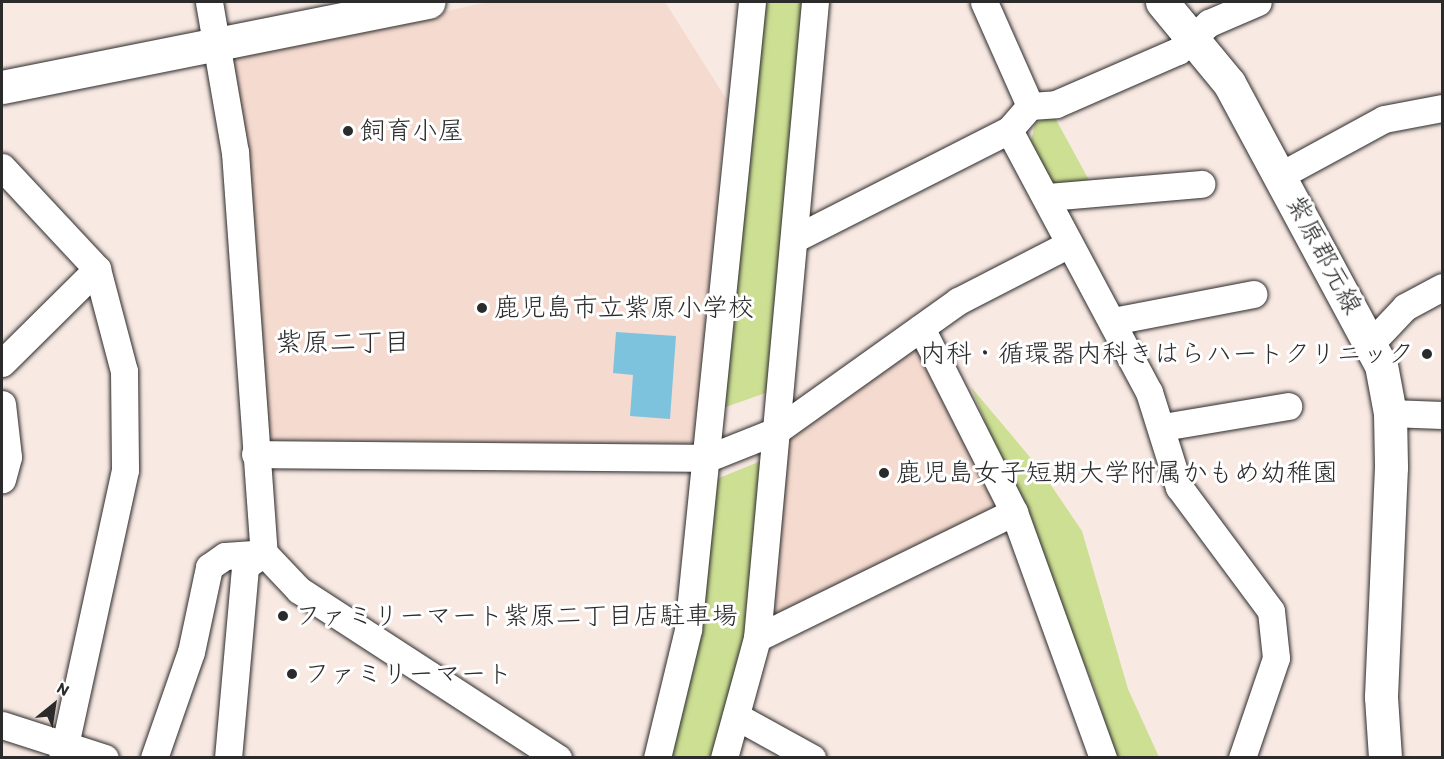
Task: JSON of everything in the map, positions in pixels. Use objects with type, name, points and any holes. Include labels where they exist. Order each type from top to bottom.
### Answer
[{"type":"street","points":[[209,2],[235,152],[255,454],[264,553],[299,590],[558,758]]},
{"type":"street","points":[[2,87],[218,46],[429,2]]},
{"type":"street","points":[[657,758],[688,630],[708,458],[752,2]]},
{"type":"street","points":[[724,758],[757,638],[796,238],[815,2]]},
{"type":"street","points":[[984,2],[1030,106]]},
{"type":"street","name":"紫原郡元線","points":[[1162,2],[1229,83],[1371,343],[1390,413],[1381,697],[1385,758]]},
{"type":"street","points":[[796,238],[1009,130],[1030,106],[1056,104],[1178,51],[1209,23],[1258,2]]},
{"type":"street","points":[[1281,175],[1384,118],[1443,108]]},
{"type":"street","points":[[1009,130],[1048,197],[1069,244],[1113,321],[1162,427],[1179,487],[1271,611],[1276,658],[1242,758]]},
{"type":"street","points":[[2,167],[97,269],[124,371],[125,470],[63,751]]},
{"type":"street","points":[[1048,197],[1201,184]]},
{"type":"street","points":[[255,454],[708,458],[776,431],[957,301],[1069,244]]},
{"type":"street","points":[[2,363],[97,269]]},
{"type":"street","points":[[1371,343],[1405,307],[1443,287]]},
{"type":"street","points":[[1113,321],[1253,294]]},
{"type":"street","points":[[921,328],[1014,512],[1103,758]]},
{"type":"street","points":[[2,404],[8,457],[2,479]]},
{"type":"street","points":[[1162,427],[1288,406]]},
{"type":"street","points":[[1390,413],[1443,415]]},
{"type":"street","points":[[757,638],[1014,512]]},
{"type":"street","points":[[154,758],[191,652],[209,567],[225,556],[264,553]]},
{"type":"street","points":[[228,758],[245,566],[264,553]]},
{"type":"street","points":[[736,716],[812,758]]},
{"type":"street","points":[[2,725],[63,751],[105,758]]},
{"type":"shaded area","name":"鹿児島市立紫原小学校","points":[[488,2],[665,2],[727,100],[694,438],[683,450],[276,447],[266,433],[228,59]]},
{"type":"shaded area","name":"鹿児島女子短期大学附属かもめ幼稚園","points":[[913,343],[922,346],[1002,501],[997,513],[777,620],[769,616],[782,445],[792,426]]},
{"type":"green space","points":[[762,2],[806,2],[771,391],[723,408]]},
{"type":"green space","points":[[1053,114],[1090,182],[1052,185],[1031,141],[1035,124]]},
{"type":"green space","points":[[971,387],[1040,469],[1082,531],[1128,689],[1159,757],[1115,757],[1096,692]]},
{"type":"green space","points":[[766,459],[750,623],[715,757],[663,758],[714,480]]},
{"type":"water","points":[[616,332],[676,336],[670,419],[630,416],[633,375],[613,373]]},
{"type":"place","name":"飼育小屋","points":[[348,131]]},
{"type":"place","name":"鹿児島市立紫原小学校","points":[[482,308]]},
{"type":"place","name":"内科・循環器内科きはらハートクリニック","points":[[1427,354]]},
{"type":"place","name":"鹿児島女子短期大学附属かもめ幼稚園","points":[[884,473]]},
{"type":"place","name":"ファミリーマート紫原二丁目店駐車場","points":[[283,616]]},
{"type":"place","name":"ファミリーマート","points":[[292,674]]},
{"type":"district","name":"紫原二丁目","points":[[343,342]]}]
